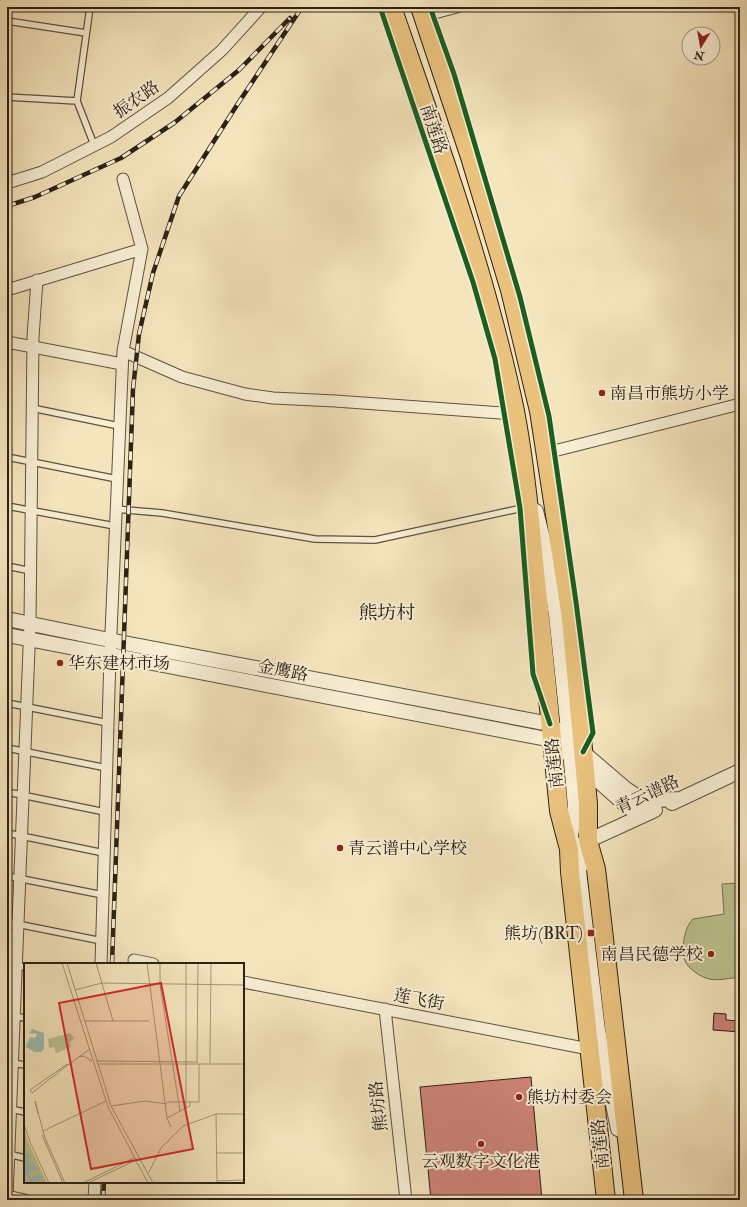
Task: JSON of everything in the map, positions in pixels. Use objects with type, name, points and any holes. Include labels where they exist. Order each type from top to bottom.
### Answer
[{"type":"highway","name":"南莲路","points":[[392,7],[438,142],[478,268],[501,348],[515,414],[529,507],[557,735],[559,811],[569,849],[570,872],[606,1200]]},
{"type":"highway","name":"南莲路","points":[[422,11],[470,157],[510,290],[539,411],[571,618],[580,759],[588,804],[588,841],[596,869],[634,1200]]},
{"type":"street","name":"振农路","points":[[7,183],[42,172],[111,137],[168,98],[222,50],[261,7]]},
{"type":"street","points":[[422,11],[457,7]]},
{"type":"street","points":[[101,963],[110,656],[122,364],[123,351],[142,249],[123,179]]},
{"type":"street","points":[[7,290],[142,249]]},
{"type":"street","points":[[25,1200],[7,1197],[10,1062],[15,1016],[16,966],[12,923],[20,879],[30,639],[33,347],[37,280]]},
{"type":"street","points":[[7,342],[122,364]]},
{"type":"street","points":[[123,351],[182,377],[245,394],[273,398],[342,401],[515,414]]},
{"type":"street","points":[[546,453],[740,404]]},
{"type":"street","points":[[521,453],[544,543],[555,608],[557,735],[629,808],[655,810]]},
{"type":"street","name":"金鹰路","points":[[7,619],[557,735]]},
{"type":"street","name":"金鹰路","points":[[7,635],[110,656],[557,735]]},
{"type":"street","points":[[580,759],[638,797],[651,800],[680,799]]},
{"type":"street","points":[[569,849],[580,759]]},
{"type":"street","name":"青云谱路","points":[[569,849],[740,771]]},
{"type":"street","points":[[134,960],[148,963]]},
{"type":"street","name":"莲飞街","points":[[244,982],[589,1049]]},
{"type":"street","name":"熊坊路","points":[[385,1009],[406,1200]]},
{"type":"street","points":[[94,1200],[95,1183]]},
{"type":"lane","points":[[90,7],[77,101],[94,145]]},
{"type":"lane","points":[[7,21],[86,33]]},
{"type":"lane","points":[[7,97],[77,101]]},
{"type":"lane","points":[[32,408],[119,426]]},
{"type":"lane","points":[[7,457],[117,479]]},
{"type":"lane","points":[[7,506],[115,526]]},
{"type":"lane","points":[[116,509],[162,513],[315,539],[375,540],[529,507]]},
{"type":"lane","points":[[7,566],[31,571]]},
{"type":"lane","points":[[7,703],[108,723]]},
{"type":"lane","points":[[7,748],[107,768]]},
{"type":"lane","points":[[7,792],[105,812]]},
{"type":"lane","points":[[7,833],[104,853]]},
{"type":"lane","points":[[7,876],[103,895]]},
{"type":"lane","points":[[12,923],[102,940]]},
{"type":"lane","points":[[10,1062],[24,1065]]},
{"type":"lane","points":[[9,1109],[24,1112]]},
{"type":"lane","points":[[8,1154],[24,1158]]},
{"type":"green space","points":[[740,883],[740,977],[712,980],[699,975],[686,963],[683,952],[685,934],[693,919],[724,914],[722,884]]},
{"type":"building","points":[[714,1013],[726,1014],[726,1020],[740,1021],[740,1032],[713,1030]]},
{"type":"building","name":"云观数字文化港","points":[[531,1077],[542,1200],[431,1200],[420,1087]]},
{"type":"railway","points":[[112,963],[133,389],[139,334],[153,273],[179,196],[302,7]]},
{"type":"railway","points":[[7,206],[35,197],[121,158],[174,123],[239,70],[290,18]]},
{"type":"railway","points":[[103,1200],[104,1183]]},
{"type":"cycle path","points":[[380,7],[473,282],[495,359],[520,508],[533,674],[550,724]]},
{"type":"cycle path","points":[[430,7],[454,74],[520,297],[549,416],[593,733],[583,752]]},
{"type":"place","name":"南昌市熊坊小学","points":[[602,393]]},
{"type":"place","name":"华东建材市场","points":[[60,663]]},
{"type":"place","name":"青云谱中心学校","points":[[340,848]]},
{"type":"place","name":"熊坊(BRT)","points":[[591,933]]},
{"type":"place","name":"南昌民德学校","points":[[711,954]]},
{"type":"place","name":"熊坊村委会","points":[[519,1097]]},
{"type":"place","name":"云观数字文化港","points":[[481,1144]]},
{"type":"district","name":"熊坊村","points":[[387,612]]}]
